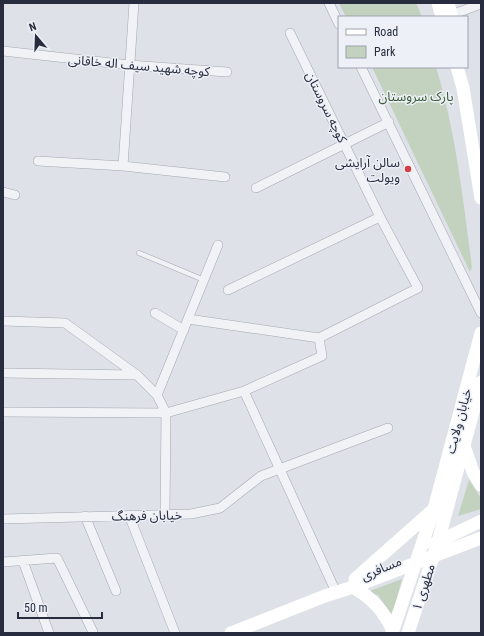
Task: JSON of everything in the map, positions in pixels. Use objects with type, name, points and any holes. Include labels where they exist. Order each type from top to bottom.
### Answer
[{"type":"main road","points":[[438,3],[448,13]]},
{"type":"main road","points":[[457,68],[463,88],[481,198]]},
{"type":"main road","points":[[465,68],[474,101],[481,146]]},
{"type":"main road","name":"خیابان ولایت","points":[[420,550],[434,509],[481,333]]},
{"type":"main road","name":"خیابان ولایت","points":[[438,542],[481,382]]},
{"type":"main road","points":[[464,446],[473,472],[481,485]]},
{"type":"main road","points":[[393,632],[388,620],[373,601],[354,583],[434,509]]},
{"type":"main road","name":"مسافری","points":[[231,633],[354,583],[481,521]]},
{"type":"main road","name":"مسافری","points":[[354,583],[416,563],[481,538]]},
{"type":"main road","name":"مطهری ۱","points":[[408,633],[438,542]]},
{"type":"main road","name":"مطهری ۱","points":[[393,632],[420,550]]},
{"type":"street","points":[[123,166],[134,3]]},
{"type":"street","points":[[329,3],[338,22]]},
{"type":"street","points":[[448,13],[481,4]]},
{"type":"street","name":"کوچه سروستان","points":[[290,33],[380,216],[418,288],[319,338]]},
{"type":"street","name":"کوچه شهید سیف اله خاقانی","points":[[3,51],[129,65],[227,72]]},
{"type":"street","points":[[362,68],[481,313]]},
{"type":"street","points":[[256,188],[389,122]]},
{"type":"street","points":[[38,161],[123,166],[225,177]]},
{"type":"street","points":[[3,192],[15,195]]},
{"type":"street","points":[[228,290],[380,216]]},
{"type":"street","points":[[157,395],[218,245]]},
{"type":"street","points":[[154,313],[184,330]]},
{"type":"street","points":[[3,412],[166,413],[244,392],[322,356],[319,338],[188,319]]},
{"type":"street","points":[[3,321],[65,323],[137,375],[157,395],[166,413],[166,514]]},
{"type":"street","points":[[3,373],[137,375]]},
{"type":"street","points":[[244,392],[332,592]]},
{"type":"street","name":"خیابان فرهنگ","points":[[3,519],[191,514],[220,508],[261,476],[388,428]]},
{"type":"street","points":[[129,515],[175,633]]},
{"type":"street","points":[[85,516],[116,591]]},
{"type":"street","points":[[3,562],[57,558],[93,632]]},
{"type":"street","points":[[23,561],[49,633]]},
{"type":"lane","points":[[139,253],[204,280]]},
{"type":"green space","points":[[339,3],[416,3],[422,16],[346,16]]},
{"type":"green space","name":"پارک سروستان","points":[[372,68],[436,68],[454,141],[472,267],[470,272]]},
{"type":"green space","points":[[469,480],[481,498],[481,509],[458,516]]},
{"type":"green space","points":[[402,579],[392,616],[378,595],[367,592]]},
{"type":"place","name":"سالن آرایشی ویولت","points":[[408,169]]}]
